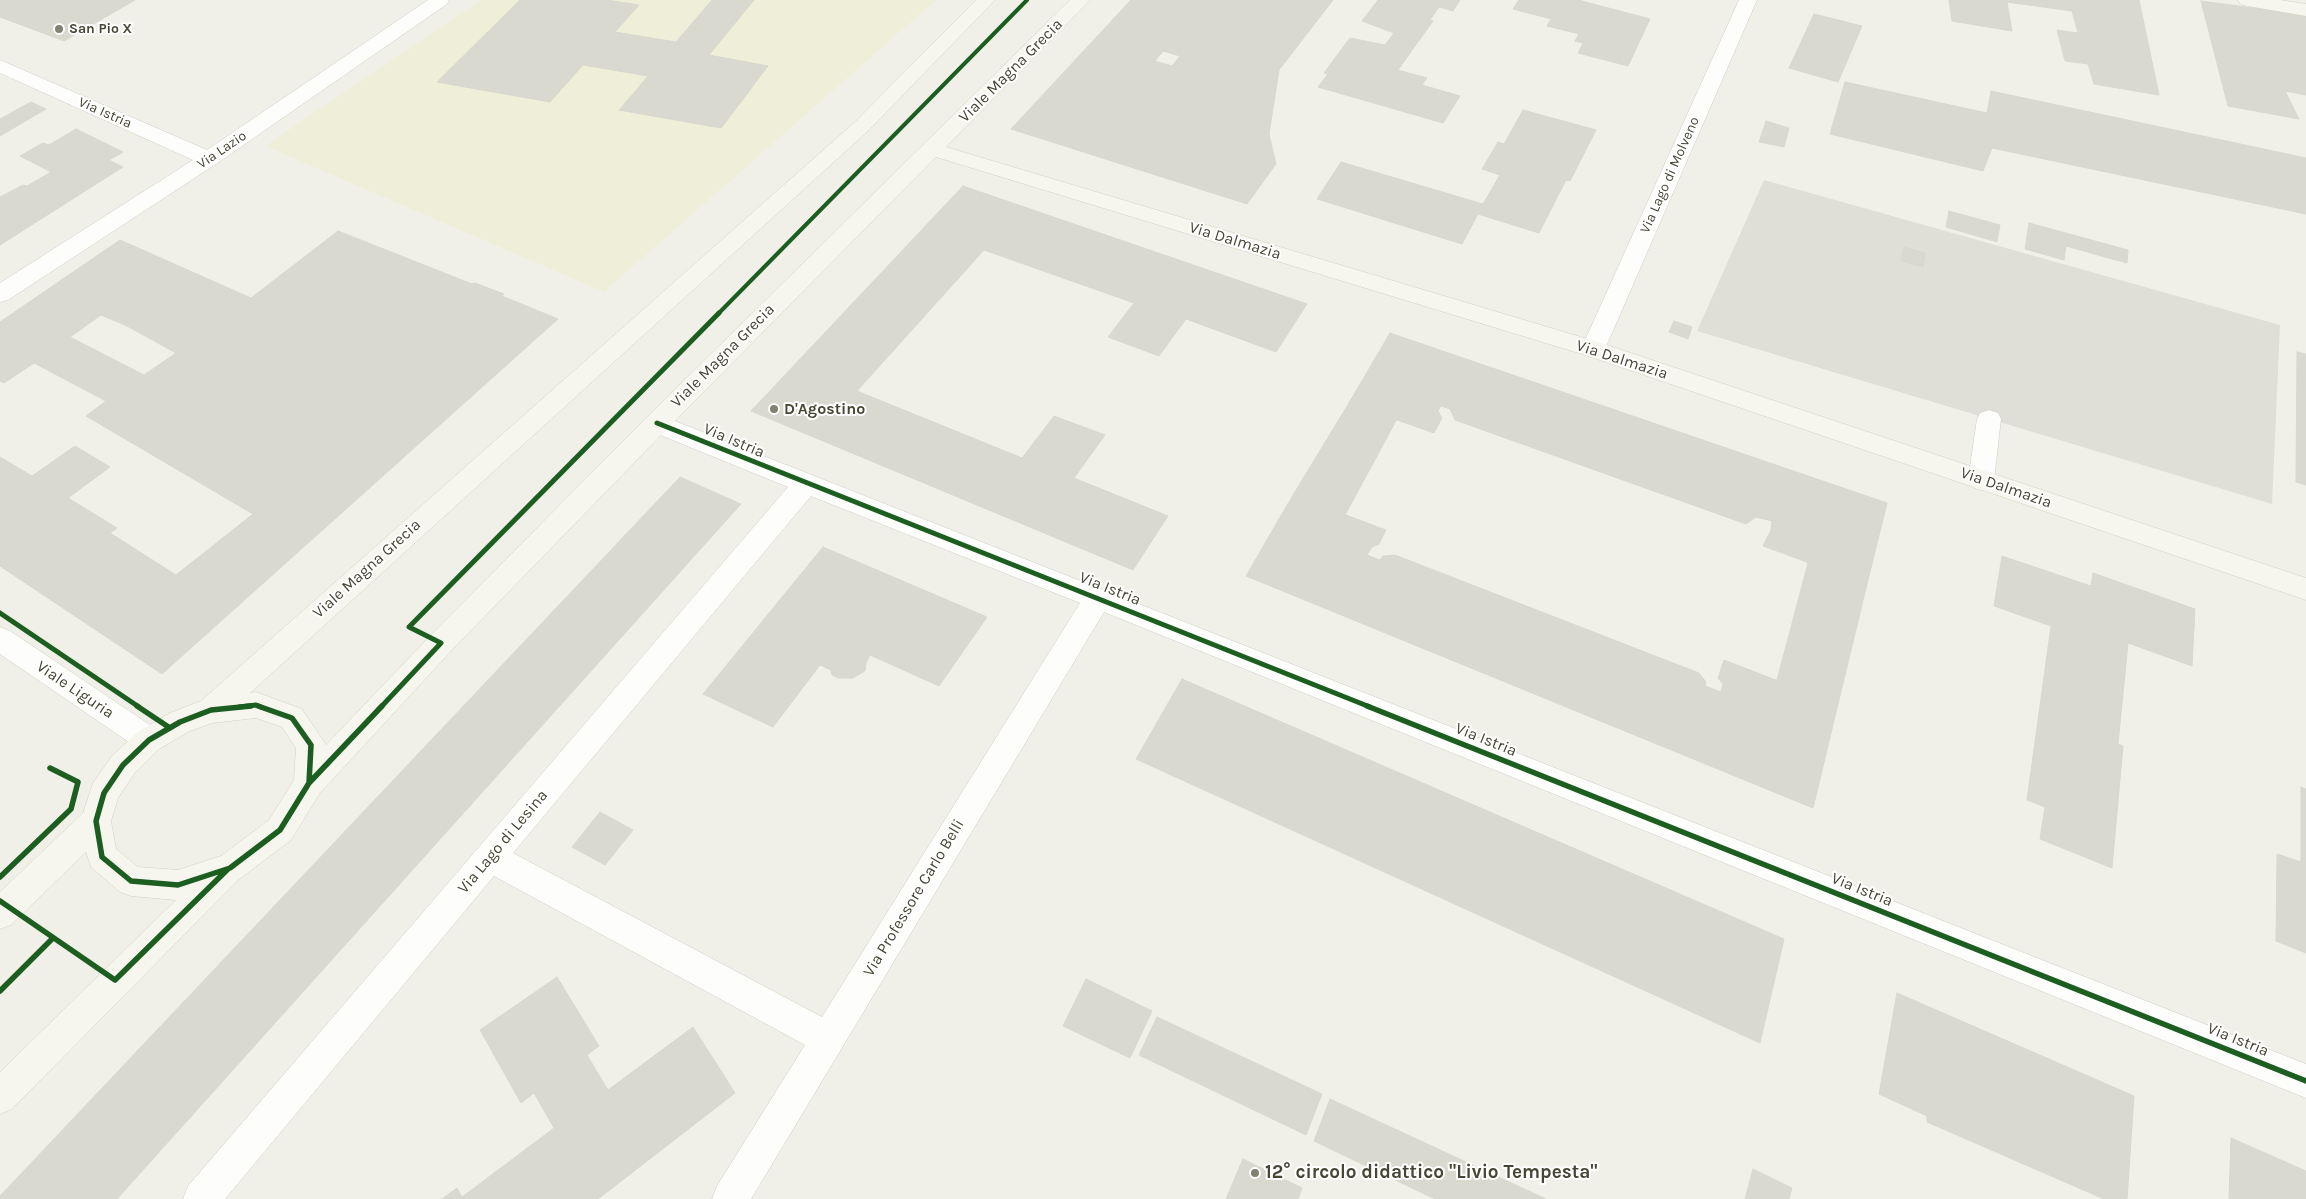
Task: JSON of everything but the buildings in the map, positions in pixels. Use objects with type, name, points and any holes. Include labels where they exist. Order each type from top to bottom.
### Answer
[{"type":"main road","name":"Viale Magna Grecia","points":[[211,710],[849,138],[986,0]]},
{"type":"main road","name":"Viale Magna Grecia","points":[[0,1096],[230,868],[280,830],[309,783],[441,643],[657,423],[1081,0]]},
{"type":"main road","points":[[2247,0],[2306,10]]},
{"type":"main road","name":"Via Dalmazia","points":[[932,149],[1593,349],[2306,589]]},
{"type":"main road","name":"Viale Magna Grecia","points":[[230,868],[178,885],[131,881],[102,857],[96,821],[104,793],[123,765],[149,740],[180,722],[211,710],[256,705],[292,718],[310,745],[309,783]]},
{"type":"main road","name":"Viale Magna Grecia","points":[[0,914],[96,821]]},
{"type":"street","name":"Via Lazio","points":[[0,294],[209,159],[440,0]]},
{"type":"street","name":"Via Lago di Molveno","points":[[1593,349],[1748,0]]},
{"type":"street","name":"Via Istria","points":[[0,66],[209,159]]},
{"type":"street","points":[[1980,480],[1989,419]]},
{"type":"street","name":"Via Istria","points":[[657,423],[2306,1081]]},
{"type":"street","name":"Via Lago di Lesina","points":[[200,1199],[806,484]]},
{"type":"street","name":"Via Professore Carlo Belli","points":[[730,1199],[1098,598]]},
{"type":"street","name":"Viale Liguria","points":[[0,639],[149,740]]},
{"type":"street","points":[[490,857],[828,1039]]},
{"type":"shaded area","points":[[481,0],[936,0],[604,292],[265,146]]},
{"type":"shaded area","points":[[1764,180],[2280,325],[2272,504],[1697,331]]},
{"type":"cycle path","points":[[309,783],[441,643],[409,627],[1027,0]]},
{"type":"cycle path","points":[[657,423],[2306,1081]]},
{"type":"cycle path","points":[[0,613],[170,728]]},
{"type":"cycle path","points":[[256,705],[292,718],[311,745],[309,783],[280,830],[230,868],[178,885],[131,881],[102,857],[96,821],[104,793],[123,765],[149,740],[180,722],[211,710],[256,705]]},
{"type":"cycle path","points":[[0,877],[71,809],[78,782],[50,768]]},
{"type":"cycle path","points":[[0,901],[115,980],[228,869]]},
{"type":"cycle path","points":[[0,991],[53,938]]},
{"type":"place","name":"San Pio X","points":[[59,29]]},
{"type":"place","name":"D'Agostino","points":[[774,409]]},
{"type":"place","name":"12° circolo didattico \"Livio Tempesta\"","points":[[1255,1173]]}]
